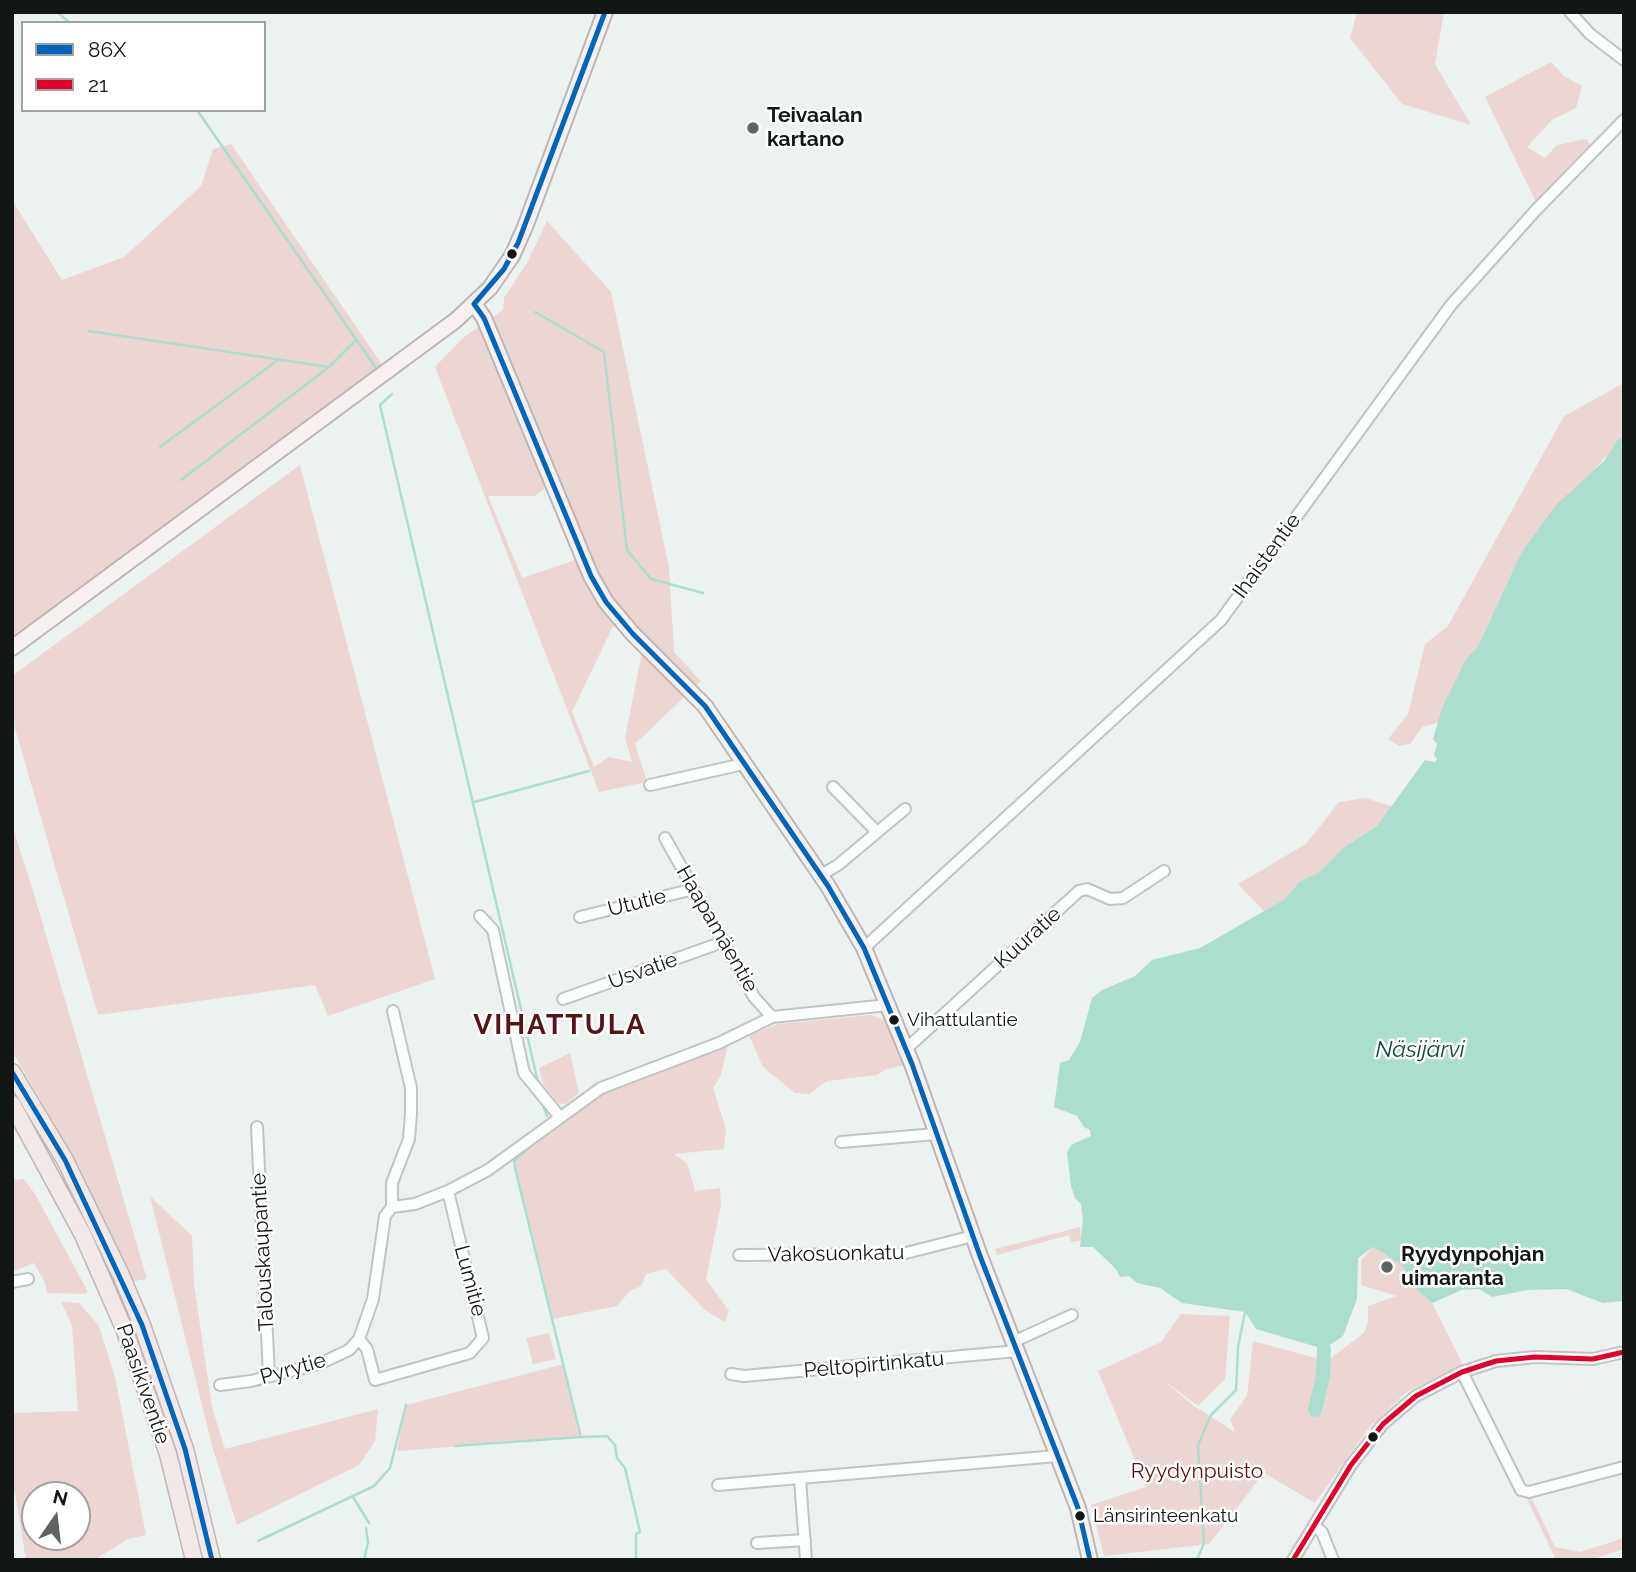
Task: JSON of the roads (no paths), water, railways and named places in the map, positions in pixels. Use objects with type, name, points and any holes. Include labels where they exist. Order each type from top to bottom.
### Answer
[{"type":"highway","name":"Paasikiventie","points":[[12,1072],[65,1160],[132,1300],[176,1419],[212,1560]]},
{"type":"highway","name":"Paasikiventie","points":[[12,1104],[83,1235],[125,1331],[168,1454],[194,1560]]},
{"type":"main road","points":[[12,648],[474,304],[490,289],[518,243],[605,12]]},
{"type":"main road","points":[[474,304],[484,317],[591,576],[606,602],[632,634],[691,691],[821,875],[864,948],[906,1049],[973,1236],[1078,1508],[1090,1560]]},
{"type":"street","points":[[1570,12],[1590,34],[1624,60]]},
{"type":"street","name":"Ihaistentie","points":[[864,948],[1221,620],[1451,305],[1536,210],[1624,120]]},
{"type":"street","points":[[650,785],[743,764]]},
{"type":"street","points":[[833,787],[876,831]]},
{"type":"street","points":[[821,875],[838,865],[905,809]]},
{"type":"street","name":"Haapamäentie","points":[[666,838],[754,997],[772,1017]]},
{"type":"street","name":"Kuuratie","points":[[906,1049],[1079,891],[1087,889],[1110,899],[1123,898],[1164,871]]},
{"type":"street","name":"Ututie","points":[[580,917],[694,889]]},
{"type":"street","points":[[480,916],[493,930],[524,1073],[559,1115]]},
{"type":"street","name":"Usvatie","points":[[563,999],[723,942]]},
{"type":"street","points":[[359,1339],[373,1298],[385,1216],[393,1208],[415,1204],[449,1191],[488,1170],[559,1115],[601,1088],[719,1043],[772,1017],[888,1006]]},
{"type":"street","points":[[393,1012],[411,1088],[411,1114],[409,1139],[392,1183],[393,1208]]},
{"type":"street","name":"Talouskaupantie","points":[[257,1127],[270,1376]]},
{"type":"street","points":[[841,1142],[936,1134]]},
{"type":"street","name":"Lumitie","points":[[359,1339],[367,1349],[375,1380],[470,1353],[482,1338],[449,1191]]},
{"type":"street","name":"Vakosuonkatu","points":[[739,1255],[902,1254],[973,1236]]},
{"type":"street","points":[[12,1282],[28,1279]]},
{"type":"street","name":"Peltopirtinkatu","points":[[731,1374],[744,1376],[1015,1346],[1072,1315]]},
{"type":"street","name":"Pyrytie","points":[[220,1385],[319,1364],[349,1350],[359,1339]]},
{"type":"street","points":[[1293,1560],[1344,1475],[1383,1424],[1416,1395],[1462,1372],[1496,1361],[1518,1357],[1593,1359],[1624,1352]]},
{"type":"street","points":[[1462,1372],[1521,1490],[1530,1492],[1624,1467]]},
{"type":"street","points":[[718,1485],[1057,1456]]},
{"type":"street","points":[[800,1479],[806,1560]]},
{"type":"street","points":[[1314,1526],[1322,1532],[1333,1560]]},
{"type":"street","points":[[757,1543],[805,1539]]},
{"type":"water","name":"Näsijärvi","points":[[1624,436],[1624,1301],[1603,1303],[1566,1289],[1528,1290],[1492,1297],[1479,1289],[1462,1290],[1432,1303],[1410,1284],[1403,1266],[1373,1247],[1358,1258],[1357,1299],[1343,1336],[1324,1349],[1256,1329],[1245,1312],[1182,1303],[1160,1288],[1137,1283],[1129,1276],[1120,1277],[1116,1269],[1093,1247],[1080,1247],[1083,1219],[1081,1204],[1075,1198],[1071,1186],[1067,1153],[1071,1145],[1091,1136],[1090,1130],[1084,1127],[1077,1116],[1054,1107],[1060,1063],[1069,1060],[1080,1042],[1092,998],[1102,990],[1135,976],[1152,960],[1200,948],[1285,899],[1299,882],[1321,871],[1344,847],[1377,826],[1425,760],[1435,762],[1437,759],[1434,755],[1437,744],[1433,739],[1442,708],[1466,659],[1478,646],[1521,553],[1557,504],[1604,461],[1617,441]]},
{"type":"waterway","points":[[57,12],[68,21]]},
{"type":"waterway","points":[[198,112],[376,368]]},
{"type":"waterway","points":[[535,312],[604,352],[627,550],[651,579],[703,593]]},
{"type":"waterway","points":[[89,331],[329,367]]},
{"type":"waterway","points":[[181,480],[329,367],[356,340]]},
{"type":"waterway","points":[[160,447],[278,360]]},
{"type":"waterway","points":[[392,394],[380,405],[538,1082]]},
{"type":"waterway","points":[[474,802],[589,771]]},
{"type":"waterway","points":[[543,1105],[547,1116]]},
{"type":"waterway","points":[[544,1135],[514,1161],[515,1168],[581,1437],[607,1436],[615,1445],[617,1458],[625,1468],[640,1532],[636,1534],[636,1560]]},
{"type":"waterway","points":[[1197,1560],[1204,1543],[1198,1445],[1211,1415],[1236,1390],[1238,1347],[1245,1312]]},
{"type":"waterway","points":[[1315,1410],[1323,1376],[1324,1349]]},
{"type":"waterway","points":[[258,1541],[374,1486],[390,1468],[406,1405]]},
{"type":"waterway","points":[[455,1446],[581,1437]]},
{"type":"waterway","points":[[353,1497],[369,1523]]},
{"type":"waterway","points":[[364,1560],[368,1542],[366,1528]]},
{"type":"place","name":"Teivaalan kartano","points":[[753,128]]},
{"type":"place","name":"Vihattulantie","points":[[894,1020]]},
{"type":"place","name":"Ryydynpohjan uimaranta","points":[[1387,1267]]},
{"type":"place","name":"Länsirinteenkatu","points":[[1080,1516]]},
{"type":"district","name":"VIHATTULA","points":[[560,1026]]},
{"type":"park label","name":"Ryydynpuisto","points":[[1197,1472]]}]
